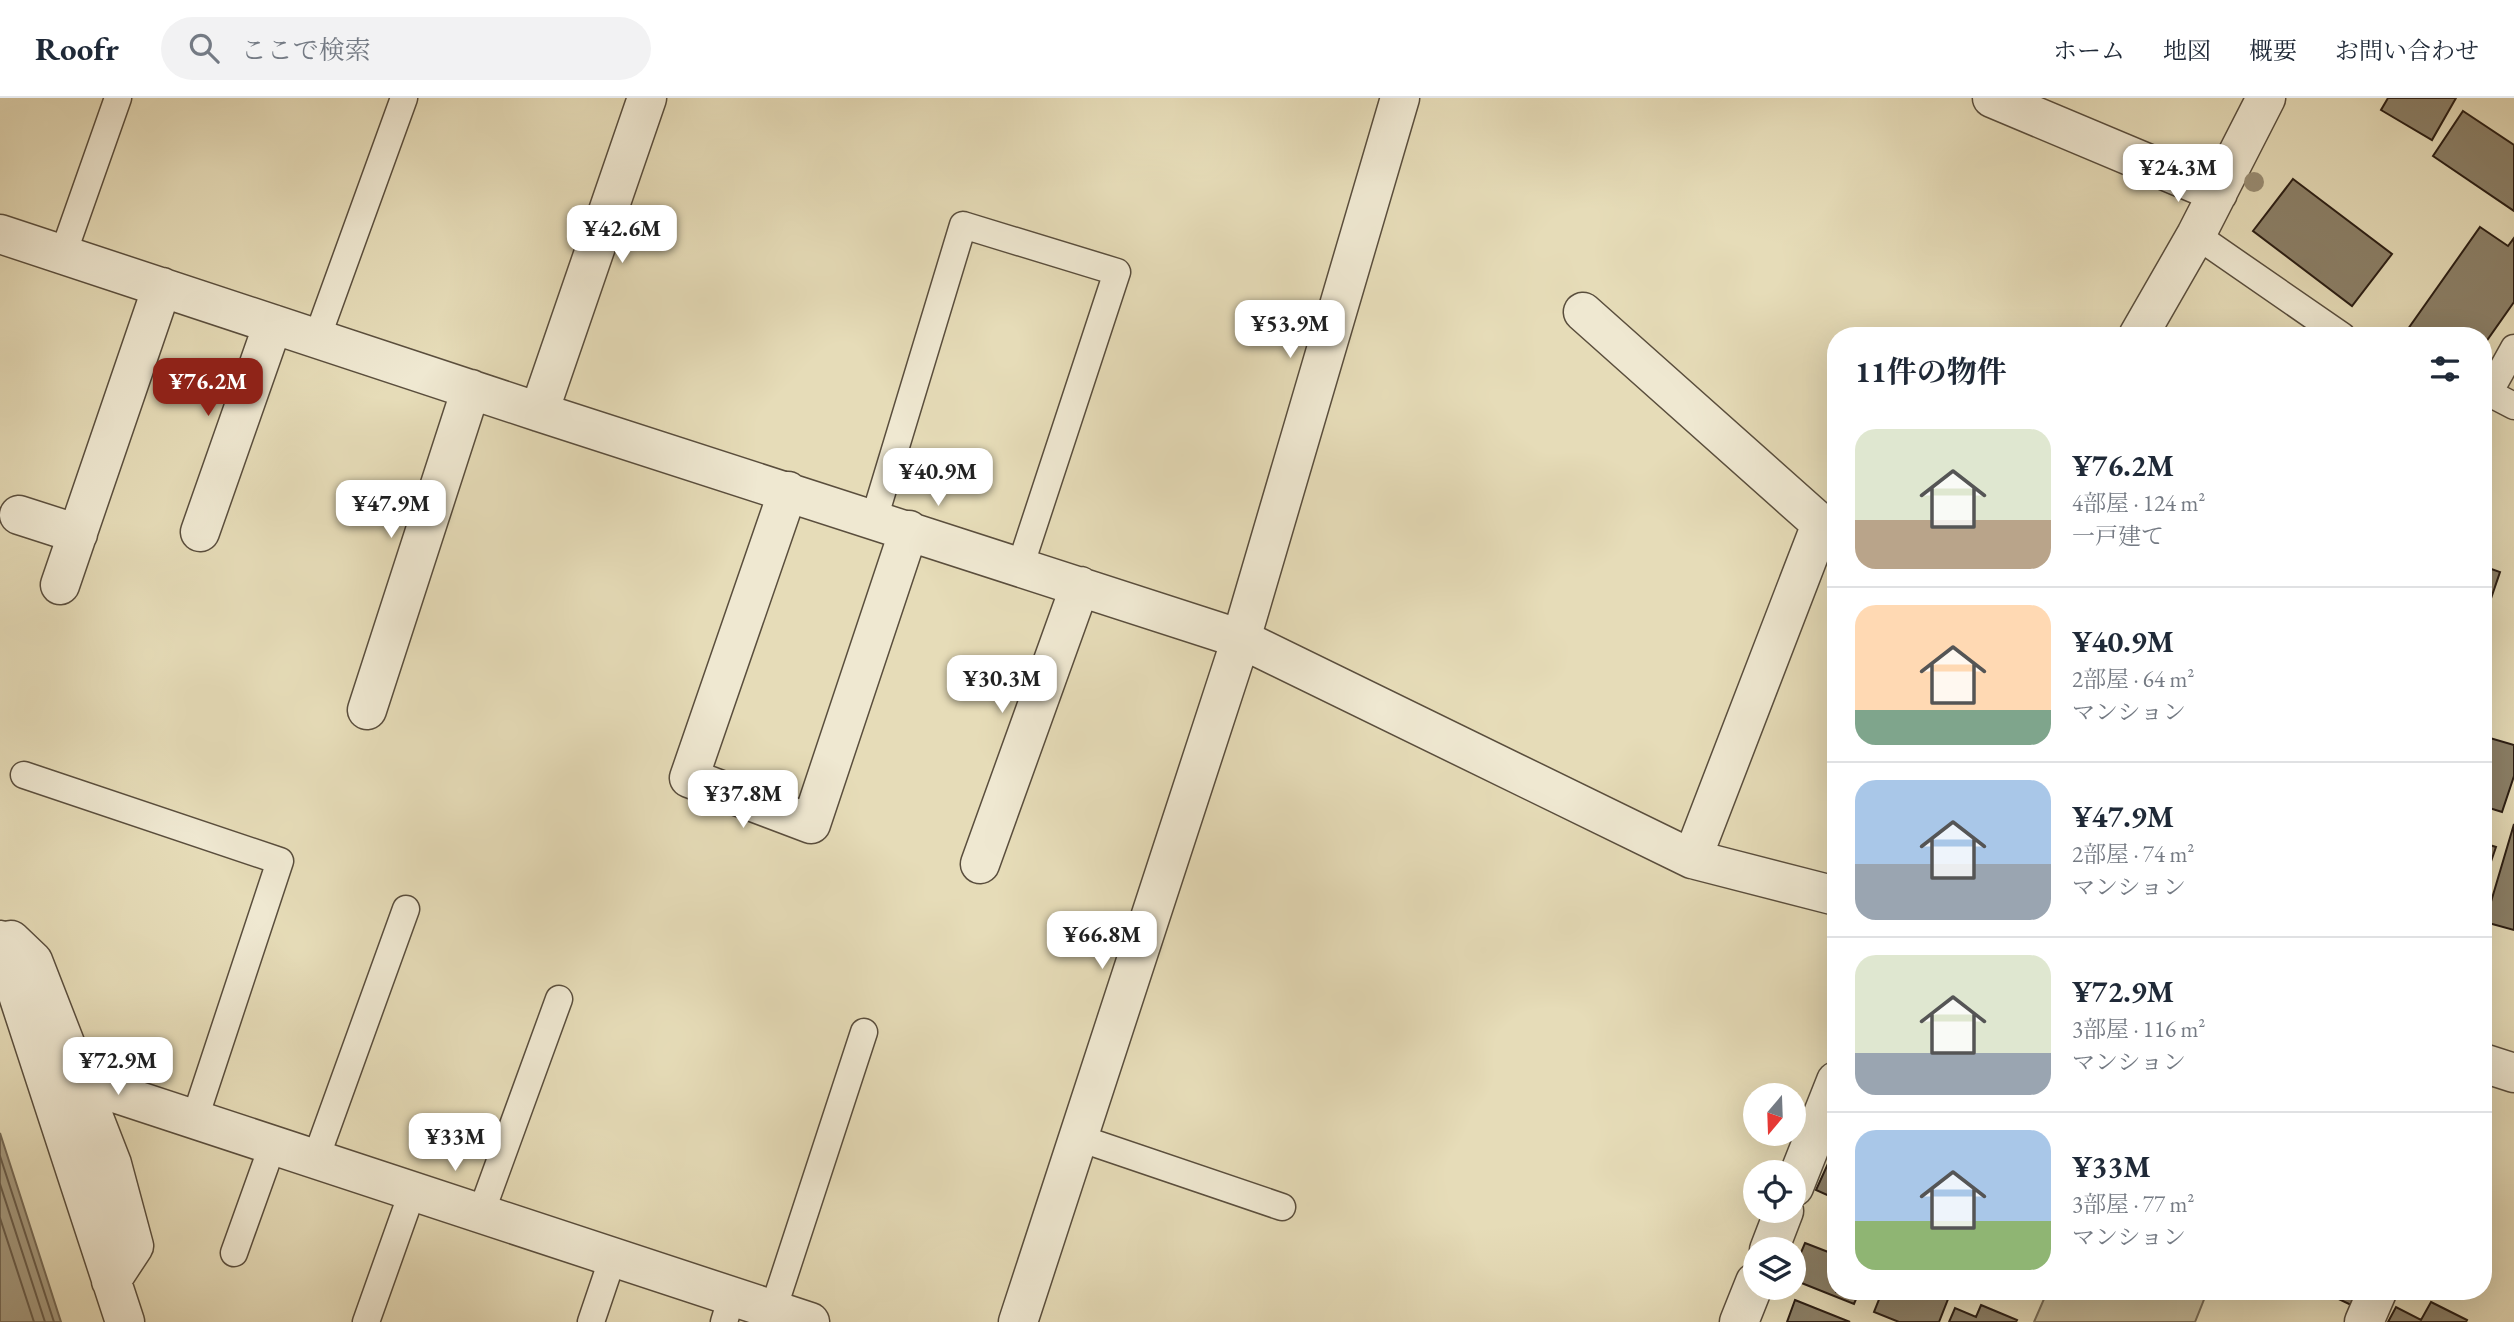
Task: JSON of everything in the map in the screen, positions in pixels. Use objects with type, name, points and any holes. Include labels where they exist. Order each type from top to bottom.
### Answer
[{"type":"street","points":[[539,412],[647,98]]},
{"type":"street","points":[[1018,1322],[1241,639],[1400,98]]},
{"type":"street","points":[[1992,98],[2218,193]]},
{"type":"street","points":[[2143,327],[2196,235],[2266,98]]},
{"type":"street","points":[[0,233],[539,412],[1241,639],[1692,859],[1827,893]]},
{"type":"street","points":[[60,586],[162,287]]},
{"type":"street","points":[[1583,312],[1821,524],[1692,859]]},
{"type":"street","points":[[200,532],[273,324]]},
{"type":"street","points":[[367,710],[471,389]]},
{"type":"street","points":[[788,491],[689,778],[811,824],[891,524]]},
{"type":"street","points":[[19,515],[78,534]]},
{"type":"street","points":[[980,864],[1080,586]]},
{"type":"street","points":[[0,930],[33,961],[112,1164],[134,1246],[111,1281]]},
{"type":"street","points":[[0,940],[125,1322]]},
{"type":"street","points":[[2492,1066],[2514,1073]]},
{"type":"street","points":[[81,1082],[613,1257],[728,1309],[773,1310],[810,1322]]},
{"type":"street","points":[[1805,1160],[1827,1104]]},
{"type":"street","points":[[1739,1322],[1748,1300]]},
{"type":"street","points":[[2364,1322],[2374,1300]]},
{"type":"lane","points":[[63,254],[118,98]]},
{"type":"lane","points":[[317,338],[404,98]]},
{"type":"lane","points":[[891,524],[963,225],[1117,272],[1020,567]]},
{"type":"lane","points":[[2196,235],[2329,327]]},
{"type":"lane","points":[[2492,385],[2514,348]]},
{"type":"lane","points":[[2492,397],[2514,406]]},
{"type":"lane","points":[[24,775],[280,861],[195,1118]]},
{"type":"lane","points":[[316,1158],[406,909]]},
{"type":"lane","points":[[481,1213],[559,999]]},
{"type":"lane","points":[[773,1310],[864,1032]]},
{"type":"lane","points":[[1079,1138],[1282,1208]]},
{"type":"lane","points":[[234,1253],[273,1144]]},
{"type":"lane","points":[[366,1322],[413,1190]]},
{"type":"lane","points":[[591,1322],[613,1257]]},
{"type":"shaded area","points":[[2044,1300],[2204,1300],[2195,1322],[2034,1322]]},
{"type":"water","points":[[0,1133],[61,1322],[0,1322]]},
{"type":"building","points":[[2388,98],[2456,98],[2432,140],[2381,110]]},
{"type":"building","points":[[2463,111],[2514,145],[2514,211],[2433,156]]},
{"type":"building","points":[[2293,179],[2392,254],[2352,306],[2253,231]]},
{"type":"building","points":[[2480,227],[2508,246],[2514,238],[2514,302],[2492,333],[2492,327],[2409,327]]},
{"type":"building","points":[[2492,569],[2500,572],[2492,596]]},
{"type":"building","points":[[2492,739],[2514,745],[2514,776],[2502,812],[2492,809]]},
{"type":"building","points":[[2514,824],[2514,930],[2492,924],[2492,898]]},
{"type":"building","points":[[1827,1166],[1827,1195],[1816,1190]]},
{"type":"building","points":[[1806,1243],[1827,1252],[1827,1293],[1806,1285]]},
{"type":"building","points":[[1795,1300],[1850,1322],[1787,1322]]},
{"type":"building","points":[[1879,1300],[1948,1300],[1939,1322],[1899,1322],[1874,1312]]},
{"type":"building","points":[[2341,1300],[2353,1300],[2351,1305]]},
{"type":"building","points":[[2431,1302],[2467,1320],[2466,1322],[2388,1322],[2396,1307],[2421,1320]]},
{"type":"building","points":[[1981,1305],[2017,1320],[1949,1322],[1955,1308],[1976,1317]]}]
